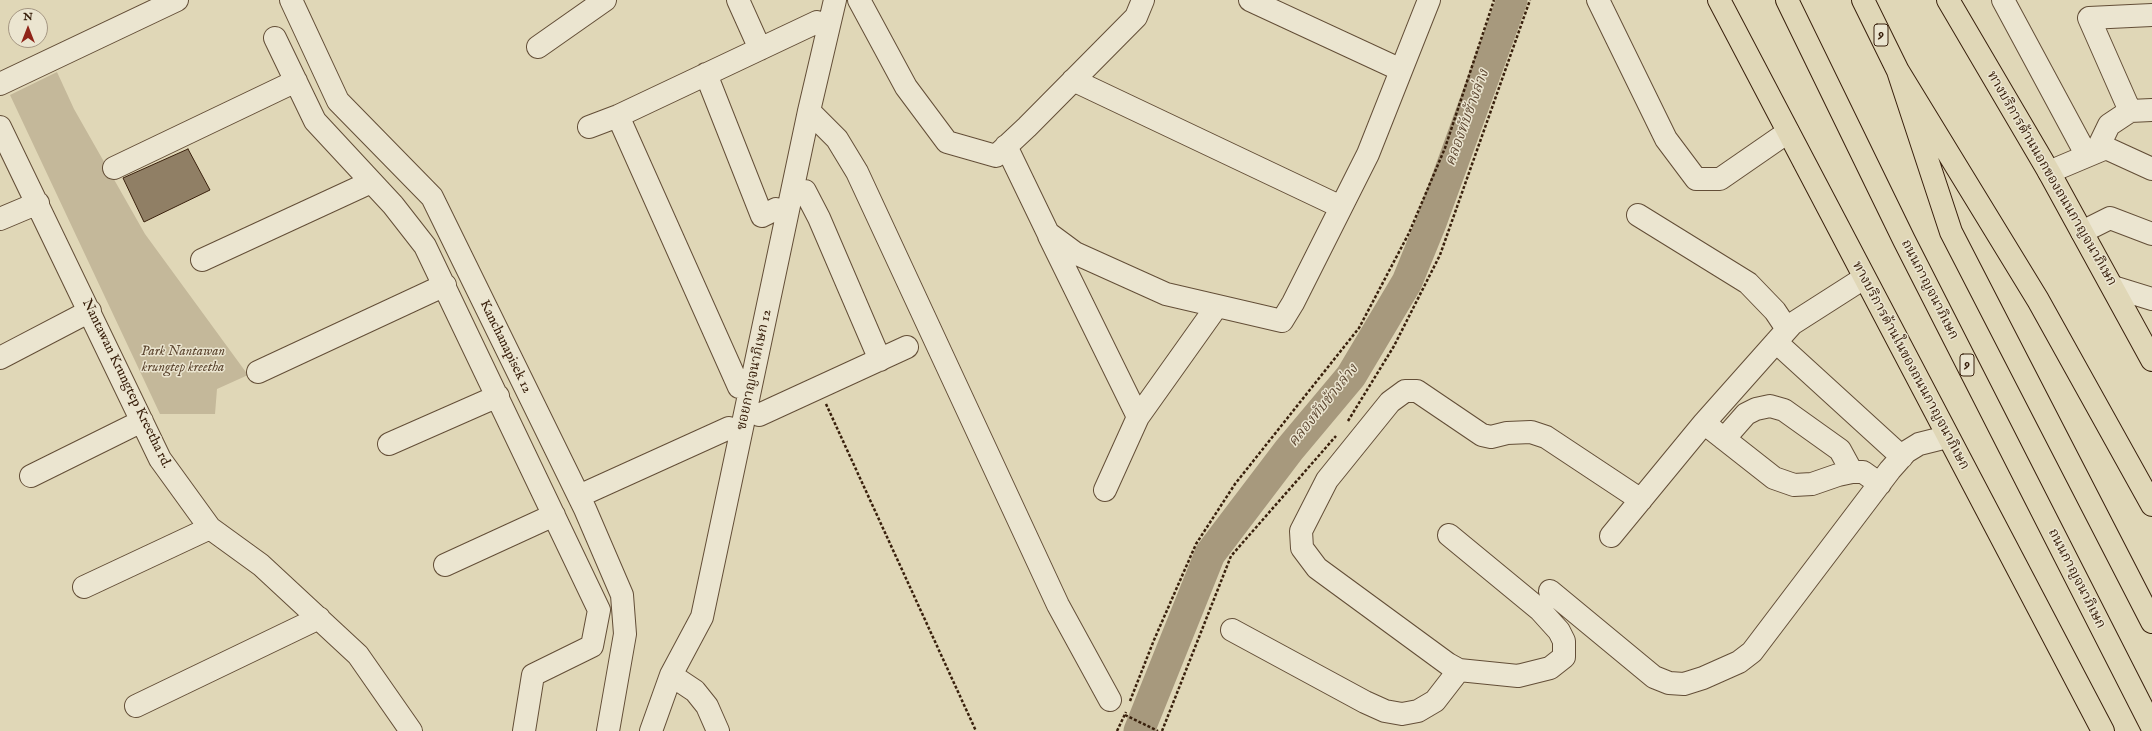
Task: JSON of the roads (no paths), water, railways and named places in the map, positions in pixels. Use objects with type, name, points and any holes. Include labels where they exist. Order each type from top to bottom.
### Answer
[{"type":"main road","name":"ทางบริการด้านในของถนนกาญจนาภิเษก","points":[[1719,0],[2102,731]]},
{"type":"main road","name":"ถนนกาญจนาภิเษก","points":[[1787,0],[1904,240],[2152,727]]},
{"type":"main road","name":"9","points":[[1862,0],[1898,71],[2038,300],[2152,505]]},
{"type":"main road","name":"ทางบริการด้านนอกของถนนกาญจนาภิเษก","points":[[1948,0],[2049,172],[2152,360]]},
{"type":"main road","name":"9","points":[[1898,71],[1951,232],[2152,622]]},
{"type":"street","points":[[0,84],[177,0]]},
{"type":"street","name":"Kanchanapisek 12","points":[[291,0],[338,101],[432,197],[579,496],[622,595],[625,634],[608,731]]},
{"type":"street","points":[[538,47],[605,0]]},
{"type":"street","points":[[738,0],[760,49]]},
{"type":"street","name":"ซอยกาญจนาภิเษก 12","points":[[651,731],[671,675],[702,617],[809,111],[835,0]]},
{"type":"street","points":[[859,0],[906,87],[947,142],[996,156],[1136,17],[1142,0]]},
{"type":"street","points":[[1250,0],[1401,70]]},
{"type":"street","points":[[1048,233],[1075,253],[1166,294],[1282,321],[1293,303],[1368,154],[1429,0]]},
{"type":"street","points":[[1598,0],[1666,138],[1696,179],[1720,179],[1788,132]]},
{"type":"street","points":[[2003,0],[2092,154]]},
{"type":"street","points":[[2130,112],[2089,18],[2152,15]]},
{"type":"street","points":[[589,127],[618,116],[817,22]]},
{"type":"street","points":[[275,38],[315,121],[371,182],[420,240],[445,285],[600,610],[592,646],[533,675],[524,731]]},
{"type":"street","points":[[706,74],[762,216],[776,209]]},
{"type":"street","points":[[1073,80],[1341,207]]},
{"type":"street","points":[[114,168],[296,81]]},
{"type":"street","points":[[2092,154],[2109,125],[2130,112],[2152,110]]},
{"type":"street","points":[[809,111],[837,139],[857,172],[1058,605],[1118,708]]},
{"type":"street","points":[[618,116],[739,387]]},
{"type":"street","name":"Nantawan Krungtep Kreetha rd.","points":[[0,127],[38,203],[160,459],[210,528],[261,565],[358,655],[408,730]]},
{"type":"street","points":[[1006,146],[1138,417]]},
{"type":"street","points":[[2049,172],[2106,148],[2152,169]]},
{"type":"street","points":[[202,260],[371,182]]},
{"type":"street","points":[[805,192],[819,218],[880,360]]},
{"type":"street","points":[[0,219],[38,203]]},
{"type":"street","points":[[1638,214],[1748,283],[1775,311],[1782,336],[1902,457]]},
{"type":"street","points":[[2082,232],[2110,218],[2152,234]]},
{"type":"street","points":[[1611,536],[1704,423],[1792,324],[1864,278]]},
{"type":"street","points":[[258,372],[445,285]]},
{"type":"street","points":[[2113,287],[2152,299]]},
{"type":"street","points":[[1105,490],[1138,417],[1217,306]]},
{"type":"street","points":[[0,358],[90,311]]},
{"type":"street","points":[[754,416],[907,348]]},
{"type":"street","points":[[1448,535],[1540,610],[1559,631],[1564,641],[1564,657],[1550,668],[1518,676],[1458,670],[1317,568],[1302,548],[1301,531],[1327,480],[1390,402],[1405,391],[1417,391],[1482,435],[1491,437],[1507,433],[1531,432],[1546,437],[1641,500]]},
{"type":"street","points":[[389,444],[498,396]]},
{"type":"street","points":[[1724,439],[1746,414],[1756,409],[1770,406],[1784,410],[1840,450],[1852,472]]},
{"type":"street","points":[[31,476],[142,421]]},
{"type":"street","points":[[1704,423],[1774,478],[1794,485],[1812,484],[1852,472],[1863,472],[1880,484]]},
{"type":"street","points":[[579,496],[729,428]]},
{"type":"street","points":[[1550,591],[1654,677],[1669,683],[1684,684],[1703,678],[1739,662],[1752,652],[1902,457],[1919,444],[1947,437]]},
{"type":"street","points":[[445,565],[554,515]]},
{"type":"street","points":[[84,587],[210,528]]},
{"type":"street","points":[[136,706],[319,618]]},
{"type":"street","points":[[1232,630],[1365,702],[1385,711],[1402,714],[1418,711],[1435,701],[1458,670]]},
{"type":"street","points":[[671,675],[695,691],[707,706],[718,731]]},
{"type":"waterway","name":"คลองทับช้างล่าง","points":[[1139,731],[1210,554],[1289,450],[1351,376],[1407,282],[1431,223],[1512,0]]},
{"type":"park label","name":"Park Nantawan krungtep kreetha","points":[[183,360]]}]
